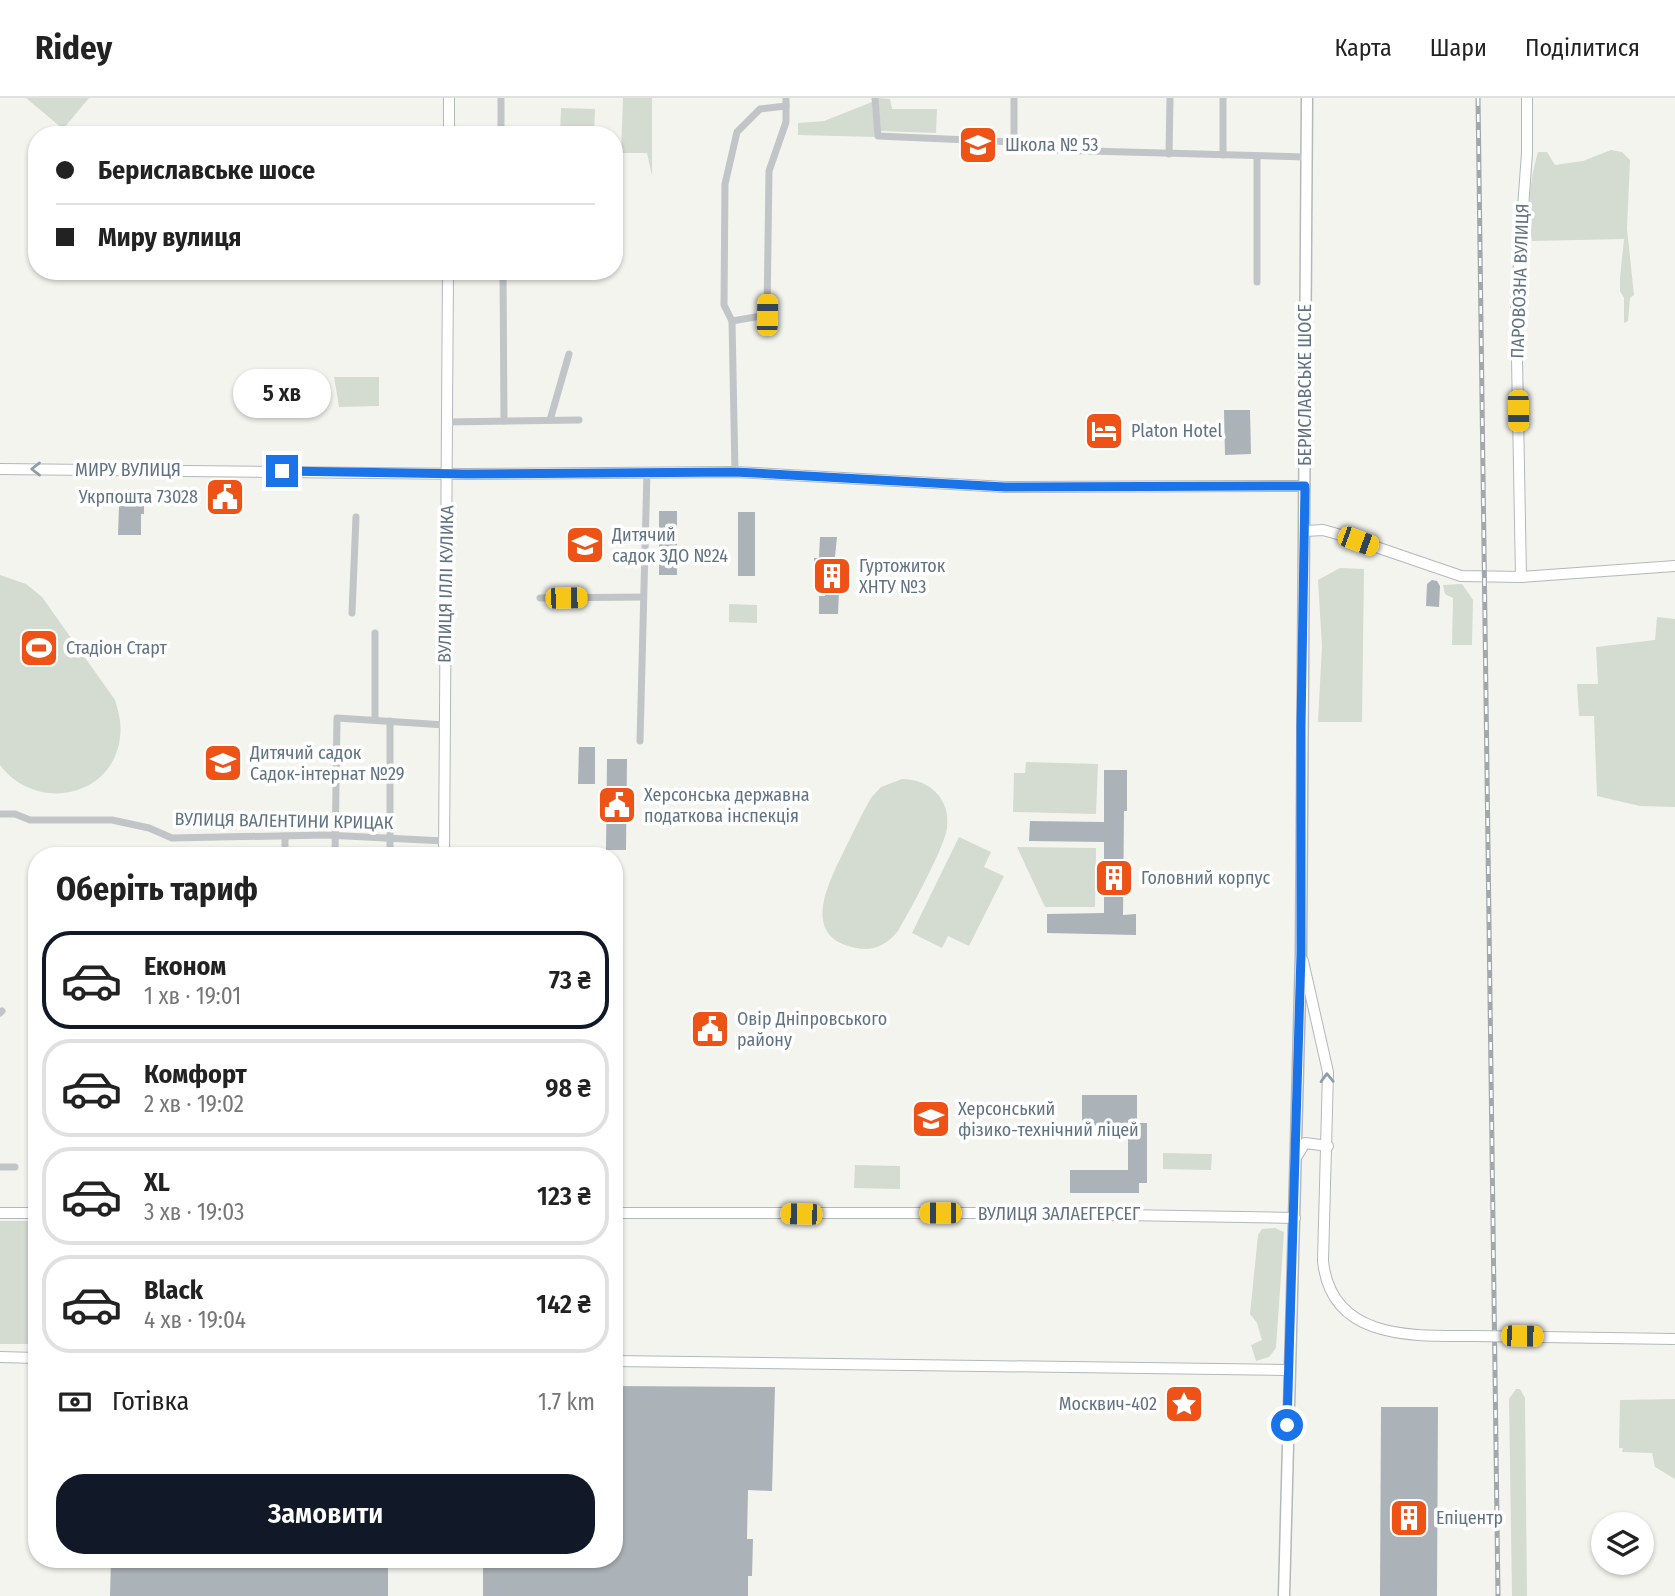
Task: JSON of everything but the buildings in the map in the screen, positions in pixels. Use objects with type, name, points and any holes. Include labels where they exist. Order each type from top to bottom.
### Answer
[{"type":"main road","name":"БЕРИСЛАВСЬКЕ ШОСЕ","points":[[1284,1596],[1301,954],[1307,98]]},
{"type":"street","points":[[449,98],[449,126]]},
{"type":"street","points":[[501,98],[501,126]]},
{"type":"street","points":[[875,98],[878,136],[1169,154],[1306,157]]},
{"type":"street","points":[[1014,98],[1014,145]]},
{"type":"street","points":[[1169,154],[1170,98]]},
{"type":"street","points":[[1223,98],[1223,155]]},
{"type":"street","name":"ПАРОВОЗНА ВУЛИЦЯ","points":[[1521,577],[1516,304],[1527,153],[1527,98]]},
{"type":"street","points":[[732,320],[767,315],[769,171],[786,122],[786,102],[760,109],[737,132],[724,184],[724,305],[732,320],[735,472]]},
{"type":"street","points":[[1257,157],[1257,282]]},
{"type":"street","name":"ВУЛИЦЯ ІЛЛІ КУЛИКА","points":[[444,847],[448,280]]},
{"type":"street","points":[[503,280],[504,421]]},
{"type":"street","points":[[550,420],[569,354]]},
{"type":"street","points":[[447,422],[579,420]]},
{"type":"street","name":"МИРУ ВУЛИЦЯ","points":[[0,469],[447,474],[735,472],[1005,487],[1305,486]]},
{"type":"street","points":[[640,740],[647,472]]},
{"type":"street","points":[[352,612],[356,517]]},
{"type":"street","points":[[1305,531],[1322,530],[1341,535],[1461,576],[1521,577],[1675,566]]},
{"type":"street","points":[[540,598],[643,597]]},
{"type":"street","points":[[375,634],[375,720]]},
{"type":"street","points":[[335,847],[337,718],[445,725]]},
{"type":"street","points":[[390,721],[390,847]]},
{"type":"street","name":"ВУЛИЦЯ ВАЛЕНТИНИ КРИЦАК","points":[[0,814],[15,814],[30,820],[112,821],[149,828],[172,838],[335,836],[444,841]]},
{"type":"street","points":[[285,836],[285,847]]},
{"type":"street","points":[[1301,954],[1328,1072],[1325,1275],[1336,1301],[1353,1317],[1366,1324],[1395,1332],[1430,1336],[1675,1339]]},
{"type":"street","points":[[1297,1156],[1305,1143],[1328,1146]]},
{"type":"street","points":[[0,1167],[15,1167]]},
{"type":"street","points":[[0,1213],[28,1213]]},
{"type":"street","name":"ВУЛИЦЯ ЗАЛАЕГЕРСЕГ","points":[[623,1213],[1021,1213],[1295,1218]]},
{"type":"street","points":[[0,1357],[28,1358]]},
{"type":"street","points":[[623,1361],[1288,1370]]},
{"type":"shaded area","points":[[26,98],[89,98],[66,126],[59,126]]},
{"type":"shaded area","points":[[623,98],[652,98],[652,176],[647,153],[623,153]]},
{"type":"shaded area","points":[[878,98],[890,99],[892,109],[937,109],[936,133],[881,131]]},
{"type":"shaded area","points":[[872,102],[875,137],[798,135],[798,123],[824,121]]},
{"type":"shaded area","points":[[561,108],[595,109],[594,126],[560,126]]},
{"type":"shaded area","points":[[1611,150],[1622,152],[1630,160],[1627,229],[1634,295],[1630,298],[1628,321],[1624,323],[1624,298],[1620,291],[1620,278],[1624,239],[1532,241],[1529,219],[1531,184],[1538,152],[1547,152],[1555,165],[1583,161]]},
{"type":"shaded area","points":[[334,377],[379,377],[379,406],[339,407]]},
{"type":"shaded area","points":[[1340,568],[1364,569],[1362,722],[1318,722],[1322,646],[1318,580]]},
{"type":"shaded area","name":"Стадіон Старт","points":[[0,575],[26,584],[42,597],[115,700],[121,728],[114,759],[103,775],[88,786],[70,792],[51,793],[32,789],[15,780],[0,765]]},
{"type":"shaded area","points":[[1462,584],[1473,600],[1472,645],[1452,645],[1453,598],[1445,594],[1443,585]]},
{"type":"shaded area","points":[[729,604],[757,605],[757,623],[729,622]]},
{"type":"shaded area","points":[[1657,617],[1675,619],[1675,807],[1640,806],[1597,796],[1594,716],[1579,716],[1577,684],[1598,684],[1596,647],[1655,640]]},
{"type":"shaded area","points":[[1026,762],[1098,764],[1096,814],[1013,812],[1014,773],[1025,773]]},
{"type":"shaded area","points":[[902,779],[929,787],[942,800],[947,818],[945,838],[898,931],[880,946],[856,948],[839,942],[828,933],[823,921],[826,892],[871,798],[881,787]]},
{"type":"shaded area","points":[[959,837],[991,852],[984,867],[1004,876],[969,946],[948,936],[942,948],[912,933]]},
{"type":"shaded area","points":[[1017,847],[1096,848],[1095,907],[1045,907]]},
{"type":"shaded area","points":[[1163,1153],[1212,1154],[1211,1170],[1163,1169]]},
{"type":"shaded area","points":[[855,1165],[900,1166],[900,1189],[854,1188]]},
{"type":"shaded area","points":[[0,1221],[28,1221],[28,1344],[0,1344]]},
{"type":"shaded area","points":[[1275,1228],[1284,1232],[1276,1348],[1269,1357],[1256,1361],[1251,1345],[1262,1340],[1257,1323],[1250,1314],[1258,1235],[1262,1229]]},
{"type":"shaded area","points":[[1516,1389],[1520,1389],[1525,1398],[1527,1596],[1512,1596],[1509,1399]]},
{"type":"shaded area","points":[[1675,1399],[1675,1479],[1655,1467],[1652,1453],[1622,1452],[1623,1448],[1619,1448],[1620,1400]]},
{"type":"railway","points":[[1478,98],[1498,1596]]},
{"type":"place","name":"Школа № 53","points":[[978,145]]},
{"type":"place","name":"Platon Hotel","points":[[1104,431]]},
{"type":"place","name":"Укрпошта 73028","points":[[225,497]]},
{"type":"place","name":"Дитячий садок ЗДО №24","points":[[585,545]]},
{"type":"place","name":"Гуртожиток ХНТУ №3","points":[[832,576]]},
{"type":"place","name":"Стадіон Старт","points":[[39,648]]},
{"type":"place","name":"Дитячий садок Садок-інтернат №29","points":[[223,763]]},
{"type":"place","name":"Херсонська державна податкова інспекція","points":[[617,805]]},
{"type":"place","name":"Головний корпус","points":[[1114,878]]},
{"type":"place","name":"Овір Дніпровського району","points":[[710,1029]]},
{"type":"place","name":"Херсонський фізико-технічний ліцей","points":[[931,1119]]},
{"type":"place","name":"Москвич-402","points":[[1184,1404]]},
{"type":"place","name":"Епіцентр","points":[[1409,1518]]},
{"type":"route","points":[[282,471],[467,474],[735,472],[1005,487],[1305,486],[1301,954],[1287,1425]]}]
